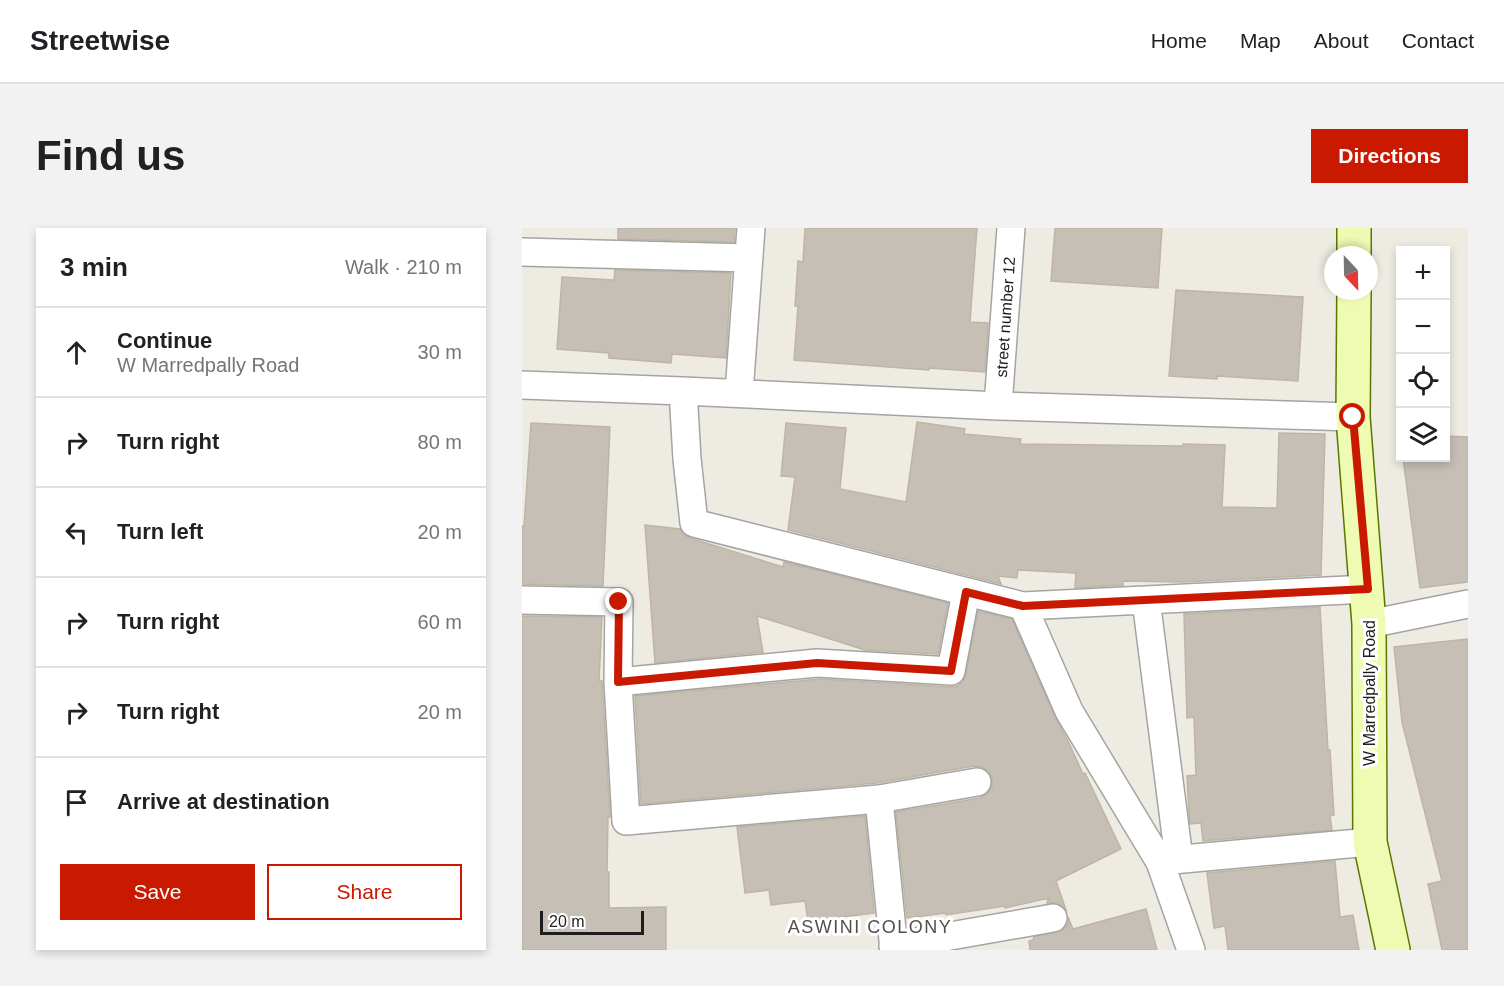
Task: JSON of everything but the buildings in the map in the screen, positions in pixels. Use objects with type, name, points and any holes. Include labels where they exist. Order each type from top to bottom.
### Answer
[{"type":"main road","points":[[1354,228],[1354,246]]},
{"type":"main road","name":"W Marredpally Road","points":[[1354,300],[1353,417],[1368,589],[1370,842],[1393,950]]},
{"type":"street","points":[[739,393],[751,228]]},
{"type":"street","name":"street number 12","points":[[998,406],[1011,228]]},
{"type":"street","points":[[522,252],[749,258]]},
{"type":"street","points":[[522,385],[998,406],[1353,417]]},
{"type":"street","points":[[682,391],[694,523],[1023,606],[1368,589]]},
{"type":"street","points":[[618,682],[817,663],[951,671],[966,592]]},
{"type":"street","points":[[522,600],[619,602],[618,682],[626,821],[879,800],[977,782]]},
{"type":"street","points":[[1146,600],[1169,860],[1191,950]]},
{"type":"street","points":[[1369,624],[1468,604]]},
{"type":"street","points":[[1023,606],[1069,711],[1169,860]]},
{"type":"street","points":[[879,800],[894,948],[1053,918]]},
{"type":"street","points":[[1169,860],[1370,842]]},
{"type":"district","name":"ASWINI COLONY","points":[[870,927]]},
{"type":"route","points":[[619,602],[618,682],[817,663],[951,671],[966,592],[1023,606],[1368,589],[1353,417]]}]
